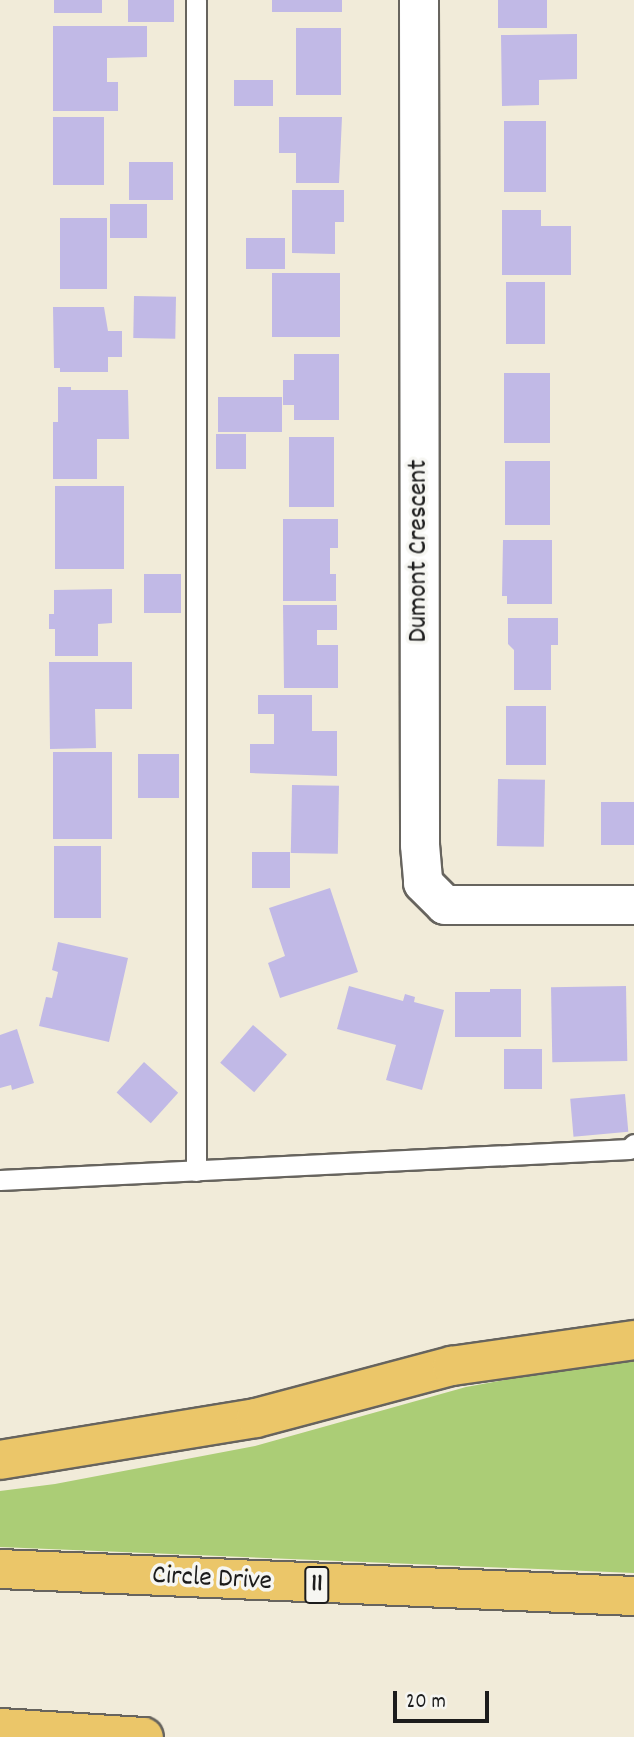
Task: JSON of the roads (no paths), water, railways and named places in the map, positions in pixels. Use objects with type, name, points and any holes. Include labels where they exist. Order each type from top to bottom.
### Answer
[{"type":"highway","points":[[0,1460],[256,1418],[452,1366],[634,1340]]},
{"type":"highway","name":"Circle Drive","points":[[0,1569],[634,1596]]},
{"type":"highway","points":[[0,1728],[144,1737]]},
{"type":"street","name":"Dumont Crescent","points":[[419,0],[420,845],[424,883],[445,905],[634,905]]},
{"type":"lane","points":[[196,0],[196,1171]]},
{"type":"lane","points":[[0,1181],[629,1149],[634,1144]]}]
